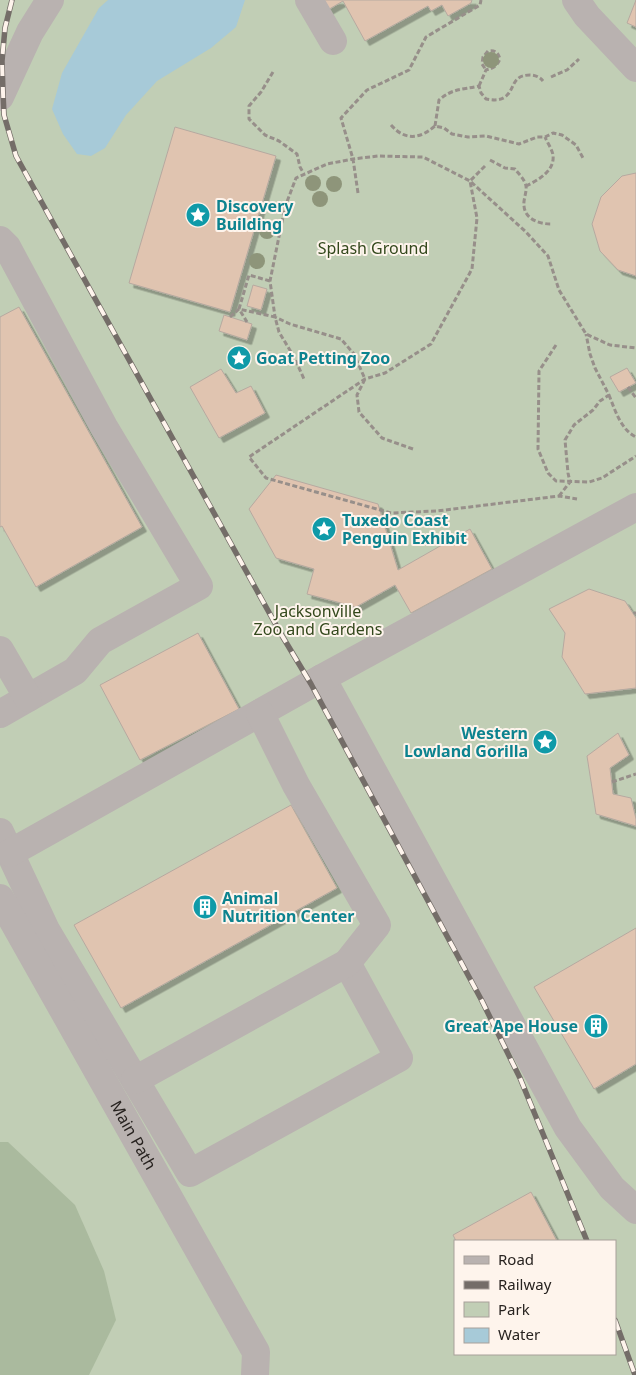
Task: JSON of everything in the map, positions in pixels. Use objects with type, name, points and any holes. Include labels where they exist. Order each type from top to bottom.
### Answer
[{"type":"street","points":[[0,97],[30,32],[50,0]]},
{"type":"street","points":[[309,0],[333,41]]},
{"type":"street","points":[[576,0],[587,16],[636,68]]},
{"type":"street","points":[[0,240],[7,247],[104,427],[200,586],[100,641],[75,671],[0,714]]},
{"type":"street","points":[[347,963],[399,1058],[190,1173],[46,930],[5,842],[260,713],[636,507]]},
{"type":"street","points":[[0,650],[28,698]]},
{"type":"street","points":[[322,678],[568,1128],[612,1188],[636,1210]]},
{"type":"street","points":[[135,1080],[347,963],[377,925],[296,785],[260,713]]},
{"type":"street","name":"Main Path","points":[[0,898],[256,1352],[254,1375]]},
{"type":"path","points":[[358,193],[352,159],[341,118],[367,90],[409,70],[426,37],[480,5],[481,0]]},
{"type":"path","points":[[494,50],[499,54],[500,59],[493,69],[486,70],[482,64],[483,57],[488,51],[494,50]]},
{"type":"path","points":[[486,70],[479,86],[481,93],[486,99],[494,101],[507,95],[517,79],[524,75],[533,75],[543,81]]},
{"type":"path","points":[[272,72],[261,92],[249,106],[249,119],[265,135],[279,141],[297,154],[304,174]]},
{"type":"path","points":[[390,125],[397,132],[417,137],[435,126],[439,100],[447,93],[479,86]]},
{"type":"path","points":[[435,126],[444,128],[452,134],[468,137],[486,136],[519,144],[553,133],[562,135],[576,145],[583,158]]},
{"type":"path","points":[[526,186],[541,179],[552,163],[553,156],[545,137]]},
{"type":"path","points":[[304,379],[294,357],[279,332],[270,281],[285,207],[296,178],[327,164],[352,159],[378,156],[423,157],[470,181],[526,232],[548,256],[559,290],[586,334],[595,368],[619,420],[636,437]]},
{"type":"path","points":[[490,160],[505,168],[515,169],[526,186],[524,205],[526,214],[541,224],[551,224]]},
{"type":"path","points":[[470,181],[485,166]]},
{"type":"path","points":[[470,181],[477,218],[472,269],[431,344],[385,373],[365,379],[249,457],[266,478],[391,513],[438,511],[558,496],[584,500]]},
{"type":"path","points":[[230,317],[239,309],[249,275],[270,281]]},
{"type":"path","points":[[239,309],[276,317],[290,324],[341,339],[354,354],[365,379]]},
{"type":"path","points":[[239,309],[247,322]]},
{"type":"path","points":[[586,334],[610,345],[636,348]]},
{"type":"path","points":[[556,344],[539,371],[538,449],[548,473],[556,481],[589,482],[602,478],[636,456]]},
{"type":"path","points":[[365,379],[357,395],[359,412],[382,438],[413,449]]},
{"type":"path","points":[[628,387],[636,398]]},
{"type":"path","points":[[558,496],[570,482],[565,440],[574,425],[609,395]]},
{"type":"path","points":[[612,782],[636,774]]},
{"type":"green space","name":"Jacksonville Zoo and Gardens","points":[[0,0],[636,0],[636,1375],[0,1375]]},
{"type":"green space","points":[[0,1142],[8,1142],[75,1205],[104,1271],[116,1320],[89,1375],[0,1375]]},
{"type":"water","points":[[108,0],[245,0],[236,27],[211,48],[157,81],[126,115],[105,148],[91,156],[77,154],[63,134],[52,109],[62,73],[99,8]]},
{"type":"building","points":[[320,0],[472,0],[471,3],[448,16],[442,5],[431,11],[428,6],[365,41],[343,1],[326,11]]},
{"type":"building","points":[[636,0],[636,27],[627,23]]},
{"type":"building","points":[[175,127],[276,156],[230,312],[129,283]]},
{"type":"building","points":[[636,173],[636,276],[618,270],[600,251],[592,224],[601,197],[622,176]]},
{"type":"building","points":[[253,285],[267,289],[261,310],[247,306]]},
{"type":"building","points":[[19,307],[142,527],[36,587],[2,526],[0,527],[0,317]]},
{"type":"building","points":[[224,315],[252,324],[247,340],[219,331]]},
{"type":"building","points":[[627,368],[636,383],[619,392],[610,377]]},
{"type":"building","points":[[221,369],[236,393],[251,386],[265,413],[219,438],[190,387]]},
{"type":"building","points":[[276,475],[378,504],[398,570],[470,529],[492,569],[411,613],[395,585],[356,607],[307,594],[314,569],[276,558],[249,509]]},
{"type":"building","points":[[589,589],[625,601],[636,618],[636,688],[585,694],[562,657],[565,633],[549,609]]},
{"type":"building","points":[[198,633],[239,709],[140,760],[100,685]]},
{"type":"building","points":[[618,733],[629,755],[610,768],[613,794],[631,798],[636,826],[596,814],[587,756]]},
{"type":"building","name":"Animal Nutrition Center","points":[[291,805],[337,888],[121,1008],[74,925]]},
{"type":"building","name":"Great Ape House","points":[[636,928],[636,1064],[594,1089],[534,987]]},
{"type":"building","points":[[531,1192],[556,1240],[456,1240],[453,1235]]},
{"type":"railway","points":[[12,0],[5,28],[2,61],[4,115],[16,156],[281,634],[311,684],[482,1001],[520,1078],[587,1240]]},
{"type":"railway","points":[[616,1323],[635,1375]]},
{"type":"place","name":"Discovery Building","points":[[198,215]]},
{"type":"place","name":"Goat Petting Zoo","points":[[239,358]]},
{"type":"place","name":"Tuxedo Coast Penguin Exhibit","points":[[324,529]]},
{"type":"place","name":"Western Lowland Gorilla","points":[[545,742]]},
{"type":"place","name":"Animal Nutrition Center","points":[[205,907]]},
{"type":"place","name":"Great Ape House","points":[[596,1026]]},
{"type":"park label","name":"Splash Ground","points":[[373,248]]}]
